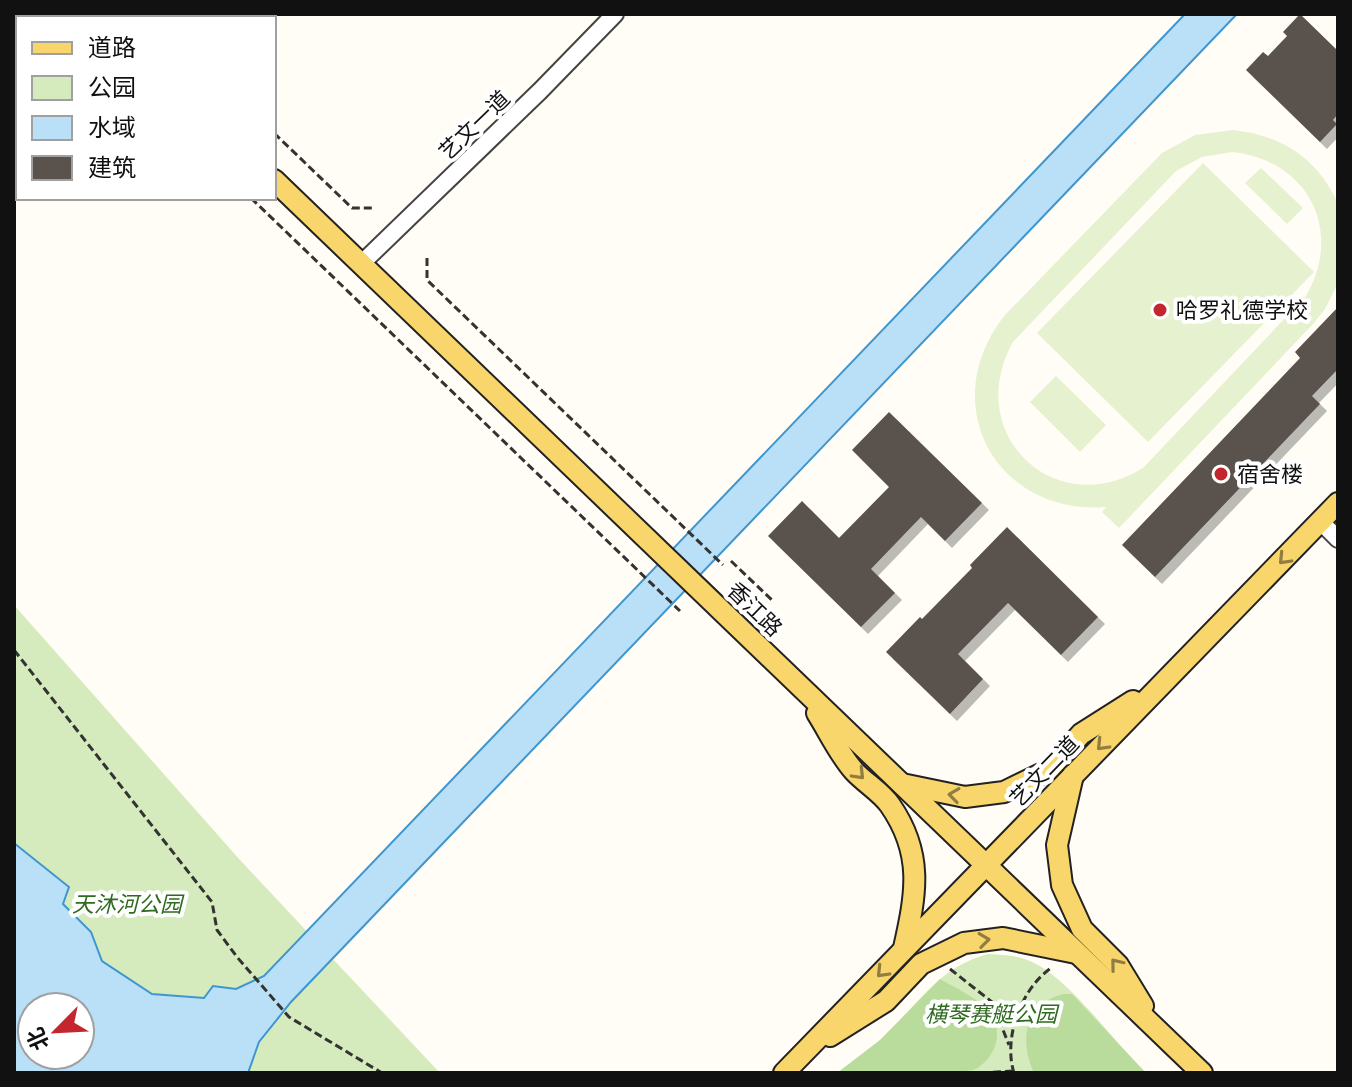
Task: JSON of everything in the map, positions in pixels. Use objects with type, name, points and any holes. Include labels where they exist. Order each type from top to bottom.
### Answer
[{"type":"main road","name":"香江路","points":[[276,182],[1202,1073]]},
{"type":"main road","name":"艺文二道","points":[[784,1073],[1338,503]]},
{"type":"main road","points":[[902,784],[965,797],[991,795],[1017,787],[1047,771],[1081,734],[1164,682]]},
{"type":"main road","points":[[800,686],[852,769],[889,804],[906,834],[913,856],[916,891],[904,949]]},
{"type":"main road","points":[[1073,775],[1057,845],[1062,885],[1082,929],[1118,965],[1157,1030]]},
{"type":"main road","points":[[803,1053],[886,1001],[921,964],[964,943],[1003,938],[1077,953]]},
{"type":"street","name":"艺文一道","points":[[361,264],[615,14]]},
{"type":"street","points":[[1320,521],[1338,539]]},
{"type":"path","points":[[276,135],[352,208],[374,208]]},
{"type":"path","points":[[253,200],[680,611]]},
{"type":"path","points":[[427,258],[427,280],[723,565]]},
{"type":"path","points":[[731,561],[773,601]]},
{"type":"path","points":[[14,650],[212,902],[217,930],[278,1005],[289,1017],[382,1073]]},
{"type":"path","points":[[945,966],[992,1002],[1010,1049],[1014,1072],[981,1073]]},
{"type":"path","points":[[1010,1049],[1015,1025],[1026,998],[1041,975],[1051,968]]},
{"type":"green space","points":[[1233,130],[1260,135],[1284,144],[1315,168],[1337,204],[1338,283],[1314,323],[1119,528],[1102,512],[1106,507],[1067,505],[1034,493],[1007,473],[988,447],[977,417],[976,383],[985,349],[1005,315],[1162,153],[1195,135]],"holes":[[[1232,152],[1259,158],[1281,169],[1299,184],[1312,202],[1319,224],[1321,247],[1317,271],[1306,296],[1143,468],[1110,482],[1078,484],[1049,476],[1026,460],[1008,436],[999,408],[1000,376],[1013,342],[1176,171],[1202,157]]]},
{"type":"green space","points":[[1203,163],[1314,272],[1148,442],[1037,333]]},
{"type":"green space","points":[[1261,168],[1303,208],[1287,224],[1245,183]]},
{"type":"green space","points":[[1056,376],[1106,425],[1080,452],[1030,402]]},
{"type":"green space","name":"天沐河公园","points":[[14,605],[240,860],[440,1073],[14,1073]]},
{"type":"green space","name":"横琴赛艇公园","points":[[988,954],[1030,961],[1061,982],[1146,1073],[837,1073],[882,1039],[942,978],[970,960]]},
{"type":"green space","points":[[940,979],[980,1003],[994,1020],[996,1043],[984,1063],[965,1071],[837,1073],[880,1040]]},
{"type":"green space","points":[[1063,994],[1072,994],[1146,1073],[1034,1073],[1027,1049],[1028,1025],[1040,1006]]},
{"type":"water","points":[[1185,14],[1237,14],[291,1002],[259,1042],[248,1073],[14,1073],[14,843],[69,887],[63,904],[91,932],[102,961],[152,994],[204,998],[213,986],[236,989],[264,976]]},
{"type":"building","points":[[1300,14],[1338,51],[1338,114],[1333,120],[1337,124],[1320,142],[1246,70],[1263,52],[1268,56],[1287,36],[1283,32]]},
{"type":"building","name":"宿舍楼","points":[[1338,307],[1338,369],[1312,396],[1320,404],[1155,577],[1122,545],[1300,358],[1295,352]]},
{"type":"building","points":[[889,412],[982,503],[945,541],[921,517],[871,569],[895,593],[861,627],[768,536],[802,501],[839,538],[889,487],[852,450]]},
{"type":"building","points":[[1007,527],[1098,617],[1061,655],[1008,603],[958,654],[983,679],[950,714],[886,652],[972,568],[970,565]]},
{"type":"place","name":"哈罗礼德学校","points":[[1160,310]]},
{"type":"place","name":"宿舍楼","points":[[1221,474]]}]
